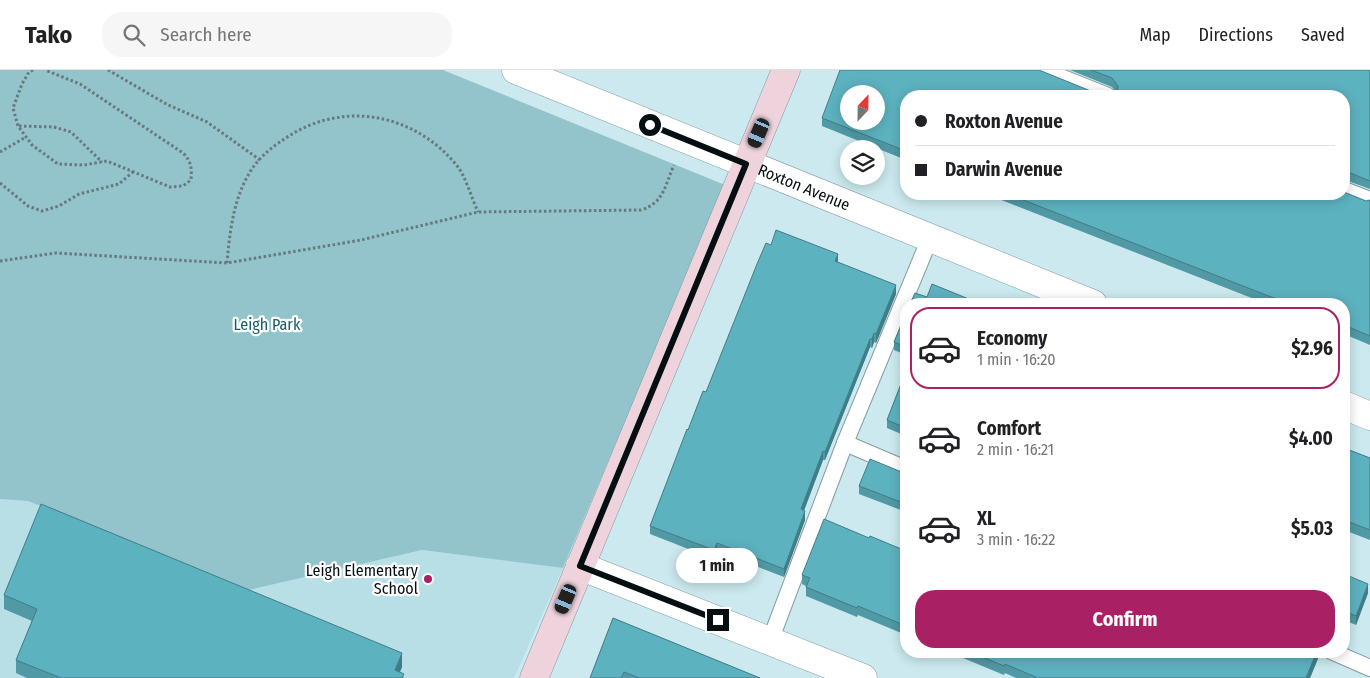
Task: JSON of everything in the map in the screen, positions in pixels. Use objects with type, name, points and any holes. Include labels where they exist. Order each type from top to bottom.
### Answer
[{"type":"street","name":"Roxton Avenue","points":[[516,70],[1078,298]]},
{"type":"street","points":[[534,678],[786,70]]},
{"type":"street","points":[[1350,408],[1370,416]]},
{"type":"street","points":[[580,566],[863,678]]},
{"type":"lane","points":[[1042,70],[1093,90]]},
{"type":"lane","points":[[1350,192],[1370,200]]},
{"type":"lane","points":[[905,298],[930,238]]},
{"type":"lane","points":[[770,641],[846,443],[900,311]]},
{"type":"lane","points":[[846,443],[900,466]]},
{"type":"lane","points":[[1347,658],[1370,668]]},
{"type":"path","points":[[33,70],[29,72],[22,84],[13,108],[18,126],[32,145],[58,164],[84,165],[107,161],[170,187],[183,186],[191,180],[192,171],[189,160],[183,153],[80,84],[45,70]]},
{"type":"path","points":[[108,70],[168,105],[207,122],[260,160]]},
{"type":"path","points":[[227,263],[230,226],[240,191],[255,165],[276,145],[304,127],[331,118],[359,115],[391,121],[416,130],[442,150],[459,168],[478,212]]},
{"type":"path","points":[[18,126],[54,126],[71,132],[102,162]]},
{"type":"path","points":[[0,152],[26,137]]},
{"type":"path","points":[[0,261],[56,253],[227,263],[361,240],[478,212],[640,210],[650,207],[660,200],[684,139]]},
{"type":"path","points":[[0,183],[28,206],[42,211],[59,206],[79,194],[119,184],[134,171]]},
{"type":"shaded area","name":"Leigh Elementary School","points":[[0,499],[28,501],[249,590],[422,550],[563,568],[514,678],[0,678]]},
{"type":"green space","name":"Leigh Park","points":[[0,70],[443,70],[725,185],[563,568],[422,550],[249,590],[28,501],[0,499]]},
{"type":"building","points":[[840,70],[1039,70],[1088,90],[900,90],[900,149],[885,143],[885,140],[878,140],[853,130],[885,130],[885,85],[840,85],[840,125],[822,118]]},
{"type":"building","points":[[1091,70],[1370,70],[1370,181],[1350,173],[1350,90],[1117,90],[1118,86],[1112,78]]},
{"type":"building","points":[[1350,194],[1366,201],[1370,200],[1370,336],[1350,328],[1350,298],[1274,298],[1023,200],[1350,200]]},
{"type":"building","points":[[776,230],[838,254],[835,261],[896,285],[876,334],[874,333],[872,339],[870,339],[825,452],[823,451],[801,509],[805,511],[784,569],[717,543],[714,550],[650,526],[687,429],[703,391],[706,392],[757,264],[766,243],[771,245]]},
{"type":"building","points":[[932,284],[966,298],[913,298],[915,293],[927,297]]},
{"type":"building","points":[[900,328],[900,344],[894,342]]},
{"type":"building","points":[[900,386],[900,425],[887,420]]},
{"type":"building","points":[[1350,450],[1370,458],[1370,530],[1350,522]]},
{"type":"building","points":[[870,459],[900,471],[900,502],[859,486]]},
{"type":"building","points":[[41,504],[402,653],[395,670],[404,674],[402,678],[61,678],[16,660],[37,609],[4,595]]},
{"type":"building","points":[[824,519],[900,548],[900,624],[806,587],[810,578],[802,575]]},
{"type":"building","points":[[1350,576],[1368,584],[1356,616],[1350,614]]},
{"type":"building","points":[[613,618],[760,678],[639,678],[624,672],[621,678],[590,678]]},
{"type":"building","points":[[985,658],[1314,658],[1306,678],[1038,678],[1005,664],[1004,666]]},
{"type":"place","name":"Leigh Elementary School","points":[[428,579]]},
{"type":"route","points":[[650,125],[746,164],[580,566],[718,620]]}]
